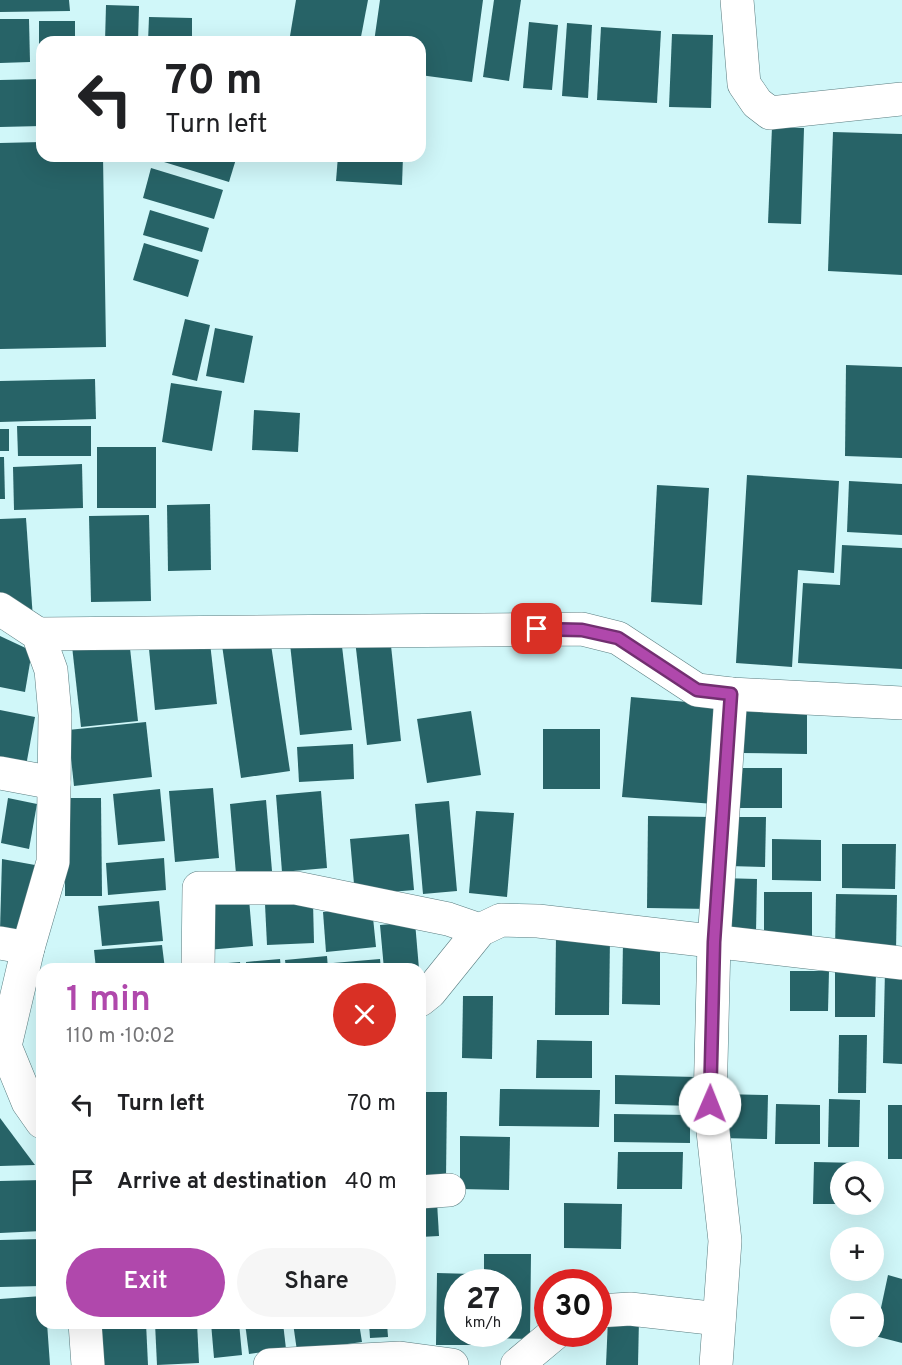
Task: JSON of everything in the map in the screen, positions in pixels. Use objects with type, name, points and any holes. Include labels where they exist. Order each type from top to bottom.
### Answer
[{"type":"street","points":[[737,0],[744,84],[757,103],[770,113],[902,99]]},
{"type":"street","points":[[0,609],[38,634],[582,630],[618,638],[697,690],[731,694],[902,703]]},
{"type":"street","points":[[23,1108],[5,1046],[29,997],[14,946],[53,862],[55,714],[51,670],[38,634]]},
{"type":"street","points":[[716,1365],[725,1241],[710,1104],[714,942],[731,694]]},
{"type":"street","points":[[0,773],[54,783]]},
{"type":"street","points":[[198,963],[199,888],[296,888],[427,914],[480,930]]},
{"type":"street","points":[[426,995],[480,930],[501,920],[538,921],[902,963]]},
{"type":"street","points":[[612,1310],[630,1309],[719,1319]]},
{"type":"street","points":[[85,1329],[88,1365]]},
{"type":"street","points":[[517,1365],[538,1347]]},
{"type":"street","points":[[270,1365],[400,1358],[452,1365]]},
{"type":"building","points":[[0,0],[69,0],[70,11],[0,12]]},
{"type":"building","points":[[296,0],[368,0],[361,36],[290,36]]},
{"type":"building","points":[[380,0],[483,0],[472,82],[426,76],[426,36],[375,36]]},
{"type":"building","points":[[494,0],[521,0],[509,81],[483,77]]},
{"type":"building","points":[[106,5],[139,6],[138,36],[105,36]]},
{"type":"building","points":[[149,17],[192,18],[192,36],[148,36]]},
{"type":"building","points":[[0,19],[29,19],[30,62],[0,63]]},
{"type":"building","points":[[39,21],[75,21],[75,36],[39,36]]},
{"type":"building","points":[[529,22],[558,25],[552,90],[523,88]]},
{"type":"building","points":[[567,23],[592,25],[588,98],[562,96]]},
{"type":"building","points":[[601,27],[661,31],[657,103],[597,100]]},
{"type":"building","points":[[672,34],[713,35],[711,108],[669,107]]},
{"type":"building","points":[[36,79],[36,126],[0,127],[0,80]]},
{"type":"building","points":[[772,127],[804,128],[801,224],[768,223]]},
{"type":"building","points":[[833,132],[902,134],[902,275],[828,271]]},
{"type":"building","points":[[36,142],[36,162],[103,162],[106,347],[0,349],[0,143]]},
{"type":"building","points":[[164,162],[235,162],[229,182]]},
{"type":"building","points":[[338,162],[403,162],[402,185],[336,181]]},
{"type":"building","points":[[151,168],[223,190],[214,219],[143,198]]},
{"type":"building","points":[[150,210],[209,228],[202,252],[143,235]]},
{"type":"building","points":[[144,243],[199,260],[188,297],[133,280]]},
{"type":"building","points":[[185,319],[210,325],[197,381],[172,375]]},
{"type":"building","points":[[215,328],[253,336],[244,383],[206,376]]},
{"type":"building","points":[[846,365],[902,367],[902,458],[845,456]]},
{"type":"building","points":[[95,379],[96,419],[0,422],[0,381]]},
{"type":"building","points":[[171,383],[222,391],[212,451],[162,442]]},
{"type":"building","points":[[254,410],[300,413],[298,452],[252,450]]},
{"type":"building","points":[[17,426],[91,426],[91,456],[18,456]]},
{"type":"building","points":[[0,429],[9,429],[9,451],[0,451]]},
{"type":"building","points":[[97,447],[156,447],[156,508],[97,508]]},
{"type":"building","points":[[0,457],[4,457],[5,499],[0,499]]},
{"type":"building","points":[[82,464],[83,508],[14,510],[13,467]]},
{"type":"building","points":[[747,475],[839,481],[834,573],[798,570],[792,667],[736,663]]},
{"type":"building","points":[[849,481],[902,484],[902,535],[847,532]]},
{"type":"building","points":[[657,485],[709,488],[702,605],[651,602]]},
{"type":"building","points":[[210,504],[211,570],[168,571],[167,505]]},
{"type":"building","points":[[149,515],[151,601],[91,602],[89,516]]},
{"type":"building","points":[[26,518],[33,619],[0,592],[0,519]]},
{"type":"building","points":[[842,545],[902,548],[902,669],[798,663],[803,583],[840,585]]},
{"type":"building","points":[[0,636],[32,651],[25,692],[0,687]]},
{"type":"building","points":[[390,636],[401,741],[367,745],[355,640]]},
{"type":"building","points":[[270,638],[290,771],[241,778],[222,645]]},
{"type":"building","points":[[341,638],[352,730],[300,735],[290,644]]},
{"type":"building","points":[[129,639],[138,721],[81,727],[72,646]]},
{"type":"building","points":[[210,643],[217,704],[155,710],[149,649]]},
{"type":"building","points":[[631,697],[721,705],[714,804],[622,797]]},
{"type":"building","points":[[0,710],[35,717],[26,766],[0,761]]},
{"type":"building","points":[[471,711],[481,775],[427,783],[417,719]]},
{"type":"building","points":[[741,711],[807,711],[807,754],[741,753]]},
{"type":"building","points":[[146,722],[152,777],[74,786],[68,730]]},
{"type":"building","points":[[543,729],[600,729],[600,789],[543,789]]},
{"type":"building","points":[[353,744],[354,779],[299,782],[297,747]]},
{"type":"building","points":[[734,768],[782,768],[782,808],[734,808]]},
{"type":"building","points":[[213,788],[219,858],[175,862],[169,791]]},
{"type":"building","points":[[160,789],[165,841],[118,845],[113,794]]},
{"type":"building","points":[[321,791],[327,868],[282,872],[276,795]]},
{"type":"building","points":[[8,798],[37,804],[29,849],[1,843]]},
{"type":"building","points":[[65,798],[101,798],[102,896],[65,896]]},
{"type":"building","points":[[266,800],[272,871],[236,874],[230,804]]},
{"type":"building","points":[[449,801],[457,891],[423,894],[415,804]]},
{"type":"building","points":[[476,811],[514,813],[507,897],[469,893]]},
{"type":"building","points":[[648,816],[712,817],[711,909],[647,908]]},
{"type":"building","points":[[730,817],[766,817],[765,867],[729,866]]},
{"type":"building","points":[[409,834],[414,890],[355,895],[350,839]]},
{"type":"building","points":[[772,839],[821,840],[821,881],[772,880]]},
{"type":"building","points":[[842,844],[896,844],[895,889],[842,888]]},
{"type":"building","points":[[164,858],[166,890],[108,895],[106,863]]},
{"type":"building","points":[[2,859],[35,865],[23,934],[0,930]]},
{"type":"building","points":[[720,878],[757,879],[756,933],[720,932]]},
{"type":"building","points":[[764,892],[812,892],[812,937],[764,936]]},
{"type":"building","points":[[836,894],[897,895],[896,951],[835,950]]},
{"type":"building","points":[[249,899],[253,946],[207,950],[203,903]]},
{"type":"building","points":[[159,901],[163,941],[102,946],[98,906]]},
{"type":"building","points":[[313,902],[314,943],[267,945],[265,904]]},
{"type":"building","points":[[372,908],[376,947],[326,952],[323,912]]},
{"type":"building","points":[[415,922],[418,963],[383,963],[380,925]]},
{"type":"building","points":[[556,935],[610,936],[609,1015],[555,1015]]},
{"type":"building","points":[[623,940],[660,940],[660,1005],[622,1004]]},
{"type":"building","points":[[162,945],[164,963],[95,963],[94,950]]},
{"type":"building","points":[[327,956],[328,963],[285,963],[285,960]]},
{"type":"building","points":[[280,959],[280,963],[246,963]]},
{"type":"building","points":[[380,959],[380,963],[333,963]]},
{"type":"building","points":[[885,969],[902,969],[902,1064],[883,1063]]},
{"type":"building","points":[[790,971],[829,971],[828,1011],[790,1011]]},
{"type":"building","points":[[835,971],[876,971],[875,1017],[835,1017]]},
{"type":"building","points":[[463,996],[493,996],[492,1059],[462,1058]]},
{"type":"building","points":[[839,1035],[867,1035],[866,1093],[838,1093]]},
{"type":"building","points":[[537,1040],[592,1041],[592,1078],[536,1078]]},
{"type":"building","points":[[615,1075],[696,1077],[696,1106],[615,1104]]},
{"type":"building","points":[[500,1089],[600,1090],[599,1127],[499,1126]]},
{"type":"building","points":[[426,1092],[447,1092],[446,1179],[426,1179]]},
{"type":"building","points":[[720,1094],[768,1095],[767,1139],[720,1138]]},
{"type":"building","points":[[829,1099],[860,1100],[859,1147],[828,1147]]},
{"type":"building","points":[[776,1104],[820,1105],[820,1144],[775,1144]]},
{"type":"building","points":[[888,1105],[902,1105],[902,1159],[888,1159]]},
{"type":"building","points":[[614,1114],[690,1115],[690,1143],[614,1142]]},
{"type":"building","points":[[0,1118],[35,1165],[0,1166]]},
{"type":"building","points":[[460,1136],[510,1137],[509,1190],[460,1189]]},
{"type":"building","points":[[618,1152],[683,1152],[682,1189],[617,1189]]},
{"type":"building","points":[[814,1162],[830,1162],[830,1204],[813,1204]]},
{"type":"building","points":[[36,1180],[36,1231],[0,1233],[0,1181]]},
{"type":"building","points":[[426,1202],[437,1202],[439,1236],[426,1237]]},
{"type":"building","points":[[564,1203],[622,1204],[621,1249],[564,1248]]},
{"type":"building","points":[[36,1239],[36,1286],[0,1287],[0,1240]]},
{"type":"building","points":[[484,1254],[531,1254],[530,1339],[522,1339],[522,1269],[484,1269]]},
{"type":"building","points":[[437,1273],[444,1273],[444,1345],[436,1345]]},
{"type":"building","points":[[888,1275],[902,1279],[902,1343],[884,1338],[884,1294]]},
{"type":"building","points":[[36,1296],[36,1329],[47,1329],[50,1365],[0,1365],[0,1299]]},
{"type":"building","points":[[612,1319],[639,1319],[638,1365],[606,1365],[607,1347],[612,1347]]},
{"type":"building","points":[[93,1329],[146,1329],[148,1365],[95,1365]]},
{"type":"building","points":[[155,1329],[197,1329],[199,1363],[157,1365]]},
{"type":"building","points":[[212,1329],[240,1329],[242,1355],[214,1358]]},
{"type":"building","points":[[246,1329],[284,1329],[286,1349],[249,1354]]},
{"type":"building","points":[[294,1329],[360,1329],[362,1342],[297,1351]]},
{"type":"building","points":[[369,1329],[387,1329],[388,1337],[370,1338]]},
{"type":"route","points":[[537,629],[582,630],[618,638],[697,690],[731,694],[714,942],[710,1104]]}]
